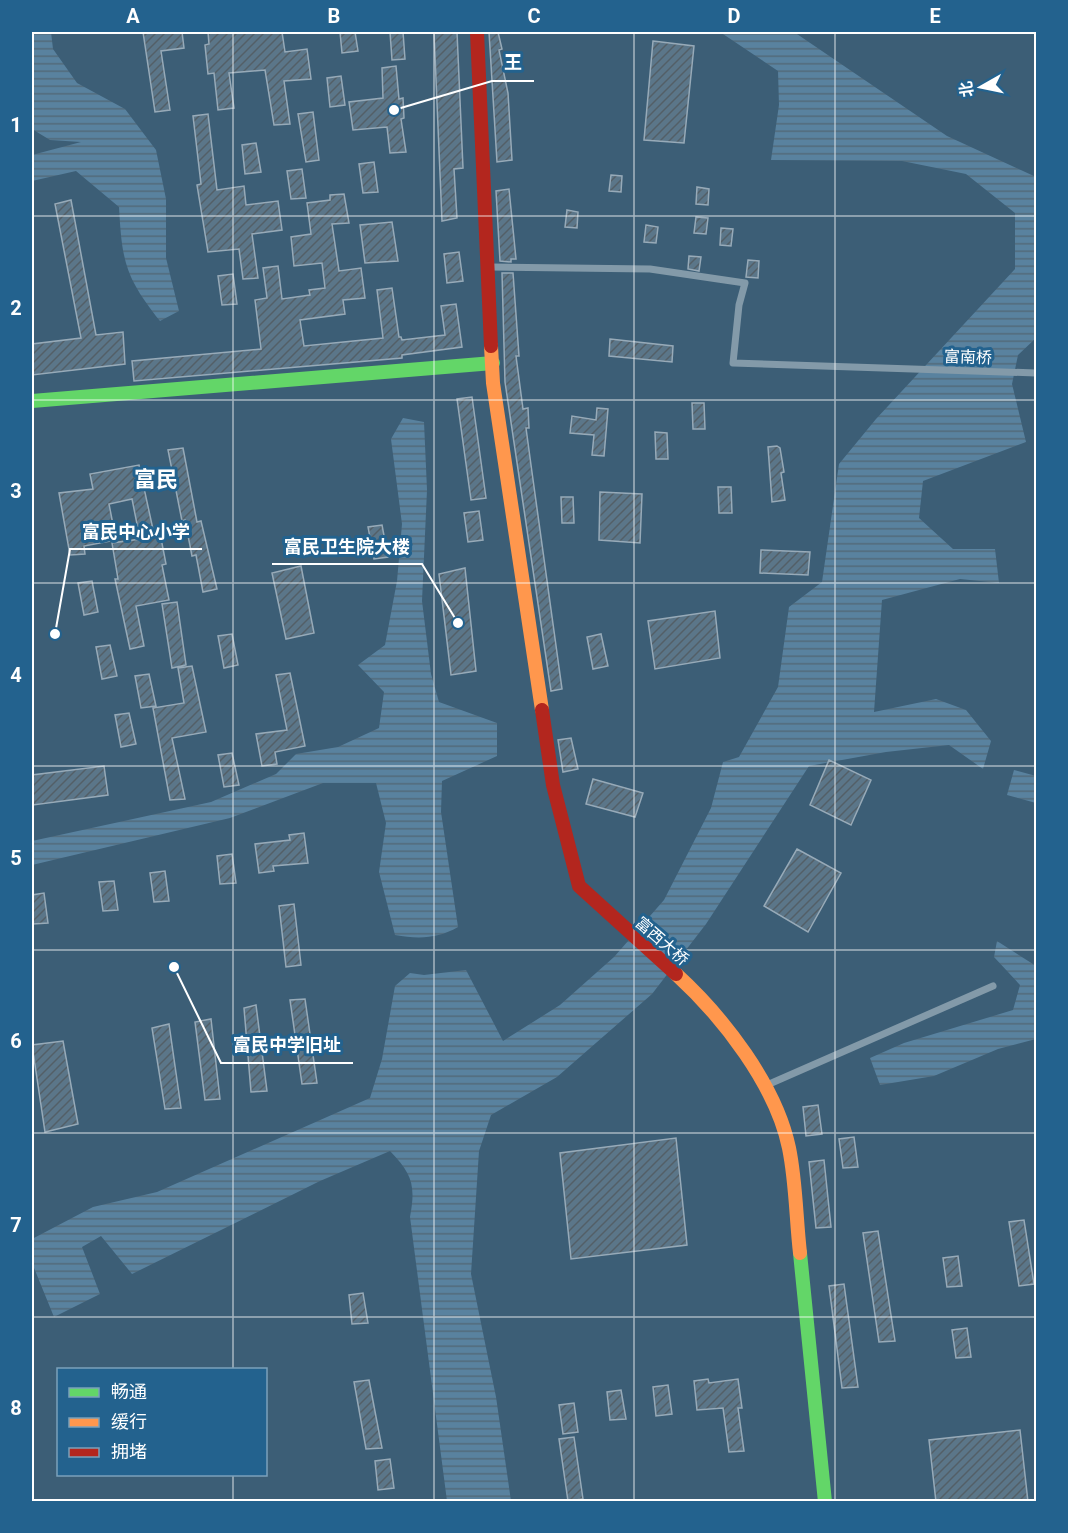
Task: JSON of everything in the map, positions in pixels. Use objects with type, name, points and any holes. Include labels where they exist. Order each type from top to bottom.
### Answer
[{"type":"main road","name":"富西大桥","points":[[477,32],[493,383],[553,785],[579,886],[609,916],[693,990],[735,1041],[765,1086],[777,1111],[789,1148],[825,1502]]},
{"type":"main road","points":[[32,401],[493,363]]},
{"type":"lane","name":"富南桥","points":[[488,267],[650,269],[745,283],[739,305],[733,363],[1036,373]]},
{"type":"lane","points":[[765,1086],[993,986]]},
{"type":"water","points":[[32,32],[51,32],[53,49],[77,83],[125,109],[156,150],[166,199],[166,258],[179,311],[160,321],[132,280],[124,255],[119,207],[76,171],[32,181],[32,155],[81,142],[50,140],[32,129]]},
{"type":"water","points":[[720,32],[794,32],[947,136],[1036,177],[1036,338],[1018,355],[1012,384],[1026,442],[923,481],[919,518],[953,549],[995,549],[999,583],[960,579],[882,600],[874,712],[936,699],[966,710],[991,741],[983,769],[949,745],[886,752],[809,766],[706,924],[652,994],[557,1077],[491,1115],[479,1151],[471,1274],[496,1397],[511,1501],[447,1501],[410,1217],[412,1188],[408,1174],[390,1151],[320,1181],[132,1274],[101,1236],[82,1247],[100,1294],[54,1317],[32,1263],[32,1239],[93,1207],[157,1192],[370,1098],[382,1059],[395,986],[410,973],[424,975],[466,970],[503,1041],[560,1005],[614,957],[664,900],[711,808],[723,762],[739,757],[778,687],[789,607],[822,582],[839,464],[876,419],[1015,269],[1015,213],[966,174],[902,161],[771,160],[779,105],[778,71]]},
{"type":"water","points":[[403,418],[424,422],[427,490],[422,601],[431,674],[439,702],[497,723],[497,756],[442,781],[441,812],[458,927],[443,934],[427,937],[395,935],[379,872],[386,823],[376,783],[323,783],[230,818],[32,865],[32,841],[211,802],[276,774],[296,754],[338,747],[379,728],[384,692],[358,665],[385,645],[397,581],[402,524],[391,439]]},
{"type":"water","points":[[1014,770],[1036,776],[1036,803],[1007,795]]},
{"type":"water","points":[[997,941],[1036,966],[1036,1039],[998,1049],[934,1076],[880,1085],[870,1058],[904,1043],[1013,1010],[1020,985],[994,957]]},
{"type":"building","points":[[143,32],[182,32],[184,48],[161,51],[170,110],[155,112]]},
{"type":"building","points":[[208,32],[282,32],[285,52],[307,49],[311,79],[284,81],[290,124],[274,125],[265,70],[229,73],[234,108],[218,110],[214,73],[208,74],[205,45],[209,44]]},
{"type":"building","points":[[340,32],[355,32],[358,51],[342,53]]},
{"type":"building","points":[[390,32],[403,32],[405,59],[392,60]]},
{"type":"building","points":[[434,32],[457,32],[463,168],[454,169],[457,218],[442,221]]},
{"type":"building","points":[[489,32],[498,32],[502,49],[499,50],[508,93],[512,160],[497,162]]},
{"type":"building","points":[[653,41],[694,46],[684,143],[644,140]]},
{"type":"building","points":[[396,66],[399,99],[403,98],[404,118],[401,119],[406,152],[390,153],[387,127],[353,130],[349,102],[383,98],[382,68]]},
{"type":"building","points":[[341,76],[345,105],[330,107],[327,78]]},
{"type":"building","points":[[313,112],[319,160],[306,162],[298,114]]},
{"type":"building","points":[[208,114],[217,190],[244,186],[246,205],[278,201],[282,230],[252,234],[258,278],[243,279],[239,249],[208,252],[197,185],[201,184],[193,116]]},
{"type":"building","points":[[256,143],[261,172],[245,174],[242,145]]},
{"type":"building","points":[[374,162],[378,192],[363,193],[359,164]]},
{"type":"building","points":[[302,169],[306,198],[291,199],[287,171]]},
{"type":"building","points":[[611,175],[622,176],[621,192],[609,191]]},
{"type":"building","points":[[697,187],[709,189],[708,205],[696,204]]},
{"type":"building","points":[[509,189],[516,259],[511,259],[511,262],[500,261],[496,191]]},
{"type":"building","points":[[344,194],[349,223],[332,224],[339,271],[361,268],[365,298],[343,300],[345,314],[300,320],[304,346],[383,338],[377,290],[392,288],[399,337],[402,340],[445,335],[441,306],[456,304],[462,347],[402,355],[402,358],[134,381],[132,361],[261,349],[255,300],[267,298],[263,268],[278,266],[282,299],[310,295],[309,290],[325,288],[322,263],[294,266],[291,237],[311,234],[307,203],[330,200],[330,195]]},
{"type":"building","points":[[71,200],[96,335],[123,332],[125,364],[32,375],[32,344],[81,338],[55,204]]},
{"type":"building","points":[[567,210],[578,212],[577,228],[565,227]]},
{"type":"building","points":[[696,217],[708,218],[706,234],[694,233]]},
{"type":"building","points":[[392,222],[398,261],[365,263],[360,225]]},
{"type":"building","points":[[646,225],[658,227],[656,243],[644,242]]},
{"type":"building","points":[[721,228],[733,229],[731,246],[720,245]]},
{"type":"building","points":[[459,252],[463,281],[447,283],[444,254]]},
{"type":"building","points":[[689,256],[701,257],[699,271],[688,269]]},
{"type":"building","points":[[748,260],[759,261],[758,278],[746,277]]},
{"type":"building","points":[[502,273],[513,273],[519,356],[516,356],[523,409],[528,408],[529,428],[526,428],[562,689],[551,691],[505,382]]},
{"type":"building","points":[[233,274],[237,304],[222,305],[218,276]]},
{"type":"building","points":[[610,339],[673,346],[672,362],[609,356]]},
{"type":"building","points":[[472,397],[486,498],[471,500],[457,399]]},
{"type":"building","points":[[692,403],[704,403],[705,429],[693,429]]},
{"type":"building","points":[[597,408],[608,409],[604,456],[592,455],[594,435],[570,433],[572,416],[596,420]]},
{"type":"building","points":[[655,432],[667,433],[668,459],[656,459]]},
{"type":"building","points":[[768,447],[780,448],[784,472],[781,473],[785,500],[772,502]]},
{"type":"building","points":[[183,448],[197,522],[201,521],[217,589],[203,592],[196,555],[192,556],[185,520],[182,521],[168,450]]},
{"type":"building","points":[[139,465],[154,534],[160,533],[166,564],[162,565],[169,600],[136,606],[144,646],[130,649],[115,579],[118,579],[112,543],[140,539],[132,499],[109,504],[116,540],[84,546],[85,554],[70,555],[59,493],[93,489],[90,474]]},
{"type":"building","points":[[718,487],[731,487],[732,513],[719,513]]},
{"type":"building","points":[[600,492],[642,494],[640,543],[599,540]]},
{"type":"building","points":[[561,497],[573,497],[574,523],[562,523]]},
{"type":"building","points":[[479,511],[483,540],[468,542],[464,513]]},
{"type":"building","points":[[382,525],[388,557],[374,559],[368,527]]},
{"type":"building","points":[[761,550],[810,552],[808,575],[760,573]]},
{"type":"building","points":[[301,566],[314,633],[286,639],[272,573]]},
{"type":"building","points":[[465,568],[476,671],[451,675],[439,574]]},
{"type":"building","points":[[92,581],[98,612],[84,615],[78,583]]},
{"type":"building","points":[[177,602],[186,665],[172,668],[162,604]]},
{"type":"building","points":[[715,611],[720,658],[655,669],[648,621]]},
{"type":"building","points":[[232,634],[238,665],[224,668],[218,636]]},
{"type":"building","points":[[601,634],[608,666],[593,669],[587,637]]},
{"type":"building","points":[[110,645],[117,676],[102,679],[96,647]]},
{"type":"building","points":[[192,666],[206,732],[172,738],[185,799],[170,800],[153,708],[184,703],[178,668]]},
{"type":"building","points":[[290,673],[305,746],[275,752],[277,764],[262,766],[256,734],[287,730],[276,675]]},
{"type":"building","points":[[149,674],[156,706],[141,708],[135,676]]},
{"type":"building","points":[[129,713],[136,744],[121,747],[115,715]]},
{"type":"building","points":[[571,738],[578,769],[563,772],[558,740]]},
{"type":"building","points":[[232,753],[239,785],[224,787],[218,755]]},
{"type":"building","points":[[829,760],[871,780],[851,825],[810,805]]},
{"type":"building","points":[[104,766],[108,795],[33,805],[32,775]]},
{"type":"building","points":[[593,779],[643,793],[635,817],[586,804]]},
{"type":"building","points":[[304,833],[308,863],[273,866],[274,871],[259,873],[255,844],[290,840],[289,835]]},
{"type":"building","points":[[797,849],[841,873],[808,932],[764,906]]},
{"type":"building","points":[[232,854],[236,883],[220,884],[217,856]]},
{"type":"building","points":[[165,871],[169,901],[154,902],[150,873]]},
{"type":"building","points":[[114,881],[118,910],[103,911],[99,882]]},
{"type":"building","points":[[44,893],[48,923],[33,924],[32,895]]},
{"type":"building","points":[[294,904],[301,965],[286,967],[279,906]]},
{"type":"building","points":[[305,999],[317,1083],[302,1084],[290,1000]]},
{"type":"building","points":[[256,1005],[267,1091],[251,1092],[244,1008]]},
{"type":"building","points":[[211,1019],[220,1099],[205,1100],[195,1022]]},
{"type":"building","points":[[169,1024],[181,1108],[165,1109],[152,1028]]},
{"type":"building","points":[[63,1041],[78,1124],[45,1132],[32,1045]]},
{"type":"building","points":[[818,1105],[822,1134],[806,1136],[803,1107]]},
{"type":"building","points":[[854,1137],[858,1167],[843,1168],[839,1139]]},
{"type":"building","points":[[676,1138],[687,1245],[571,1259],[560,1153]]},
{"type":"building","points":[[824,1160],[831,1227],[816,1228],[809,1162]]},
{"type":"building","points":[[1024,1220],[1034,1284],[1019,1286],[1009,1222]]},
{"type":"building","points":[[878,1231],[895,1341],[879,1342],[863,1233]]},
{"type":"building","points":[[958,1256],[962,1286],[947,1287],[943,1258]]},
{"type":"building","points":[[844,1284],[858,1387],[842,1388],[829,1286]]},
{"type":"building","points":[[363,1293],[368,1323],[352,1324],[349,1295]]},
{"type":"building","points":[[967,1328],[971,1357],[956,1358],[952,1330]]},
{"type":"building","points":[[708,1379],[709,1383],[738,1379],[742,1408],[738,1408],[744,1451],[729,1452],[723,1408],[697,1410],[694,1381]]},
{"type":"building","points":[[369,1380],[382,1448],[366,1449],[354,1382]]},
{"type":"building","points":[[668,1385],[672,1414],[656,1416],[653,1387]]},
{"type":"building","points":[[621,1390],[626,1419],[610,1420],[607,1392]]},
{"type":"building","points":[[574,1403],[578,1432],[563,1434],[559,1405]]},
{"type":"building","points":[[1020,1430],[1028,1502],[936,1502],[929,1440]]},
{"type":"building","points":[[574,1437],[583,1499],[568,1501],[559,1439]]},
{"type":"building","points":[[390,1459],[394,1488],[378,1490],[375,1461]]},
{"type":"traffic: fast","points":[[32,401],[493,363]]},
{"type":"traffic: fast","points":[[800,1253],[825,1502]]},
{"type":"traffic: slow","points":[[491,346],[493,383],[542,710]]},
{"type":"traffic: slow","points":[[676,974],[712,1010],[729,1031],[760,1077],[772,1100],[789,1148],[795,1187],[800,1253]]},
{"type":"traffic: jam","points":[[477,32],[491,346]]},
{"type":"traffic: jam","points":[[542,710],[553,785],[579,886],[676,974]]},
{"type":"place","name":"王","points":[[394,110]]},
{"type":"place","name":"富民卫生院大楼","points":[[458,623]]},
{"type":"place","name":"富民中心小学","points":[[55,634]]},
{"type":"place","name":"富民中学旧址","points":[[174,967]]},
{"type":"district","name":"富民","points":[[156,479]]}]
